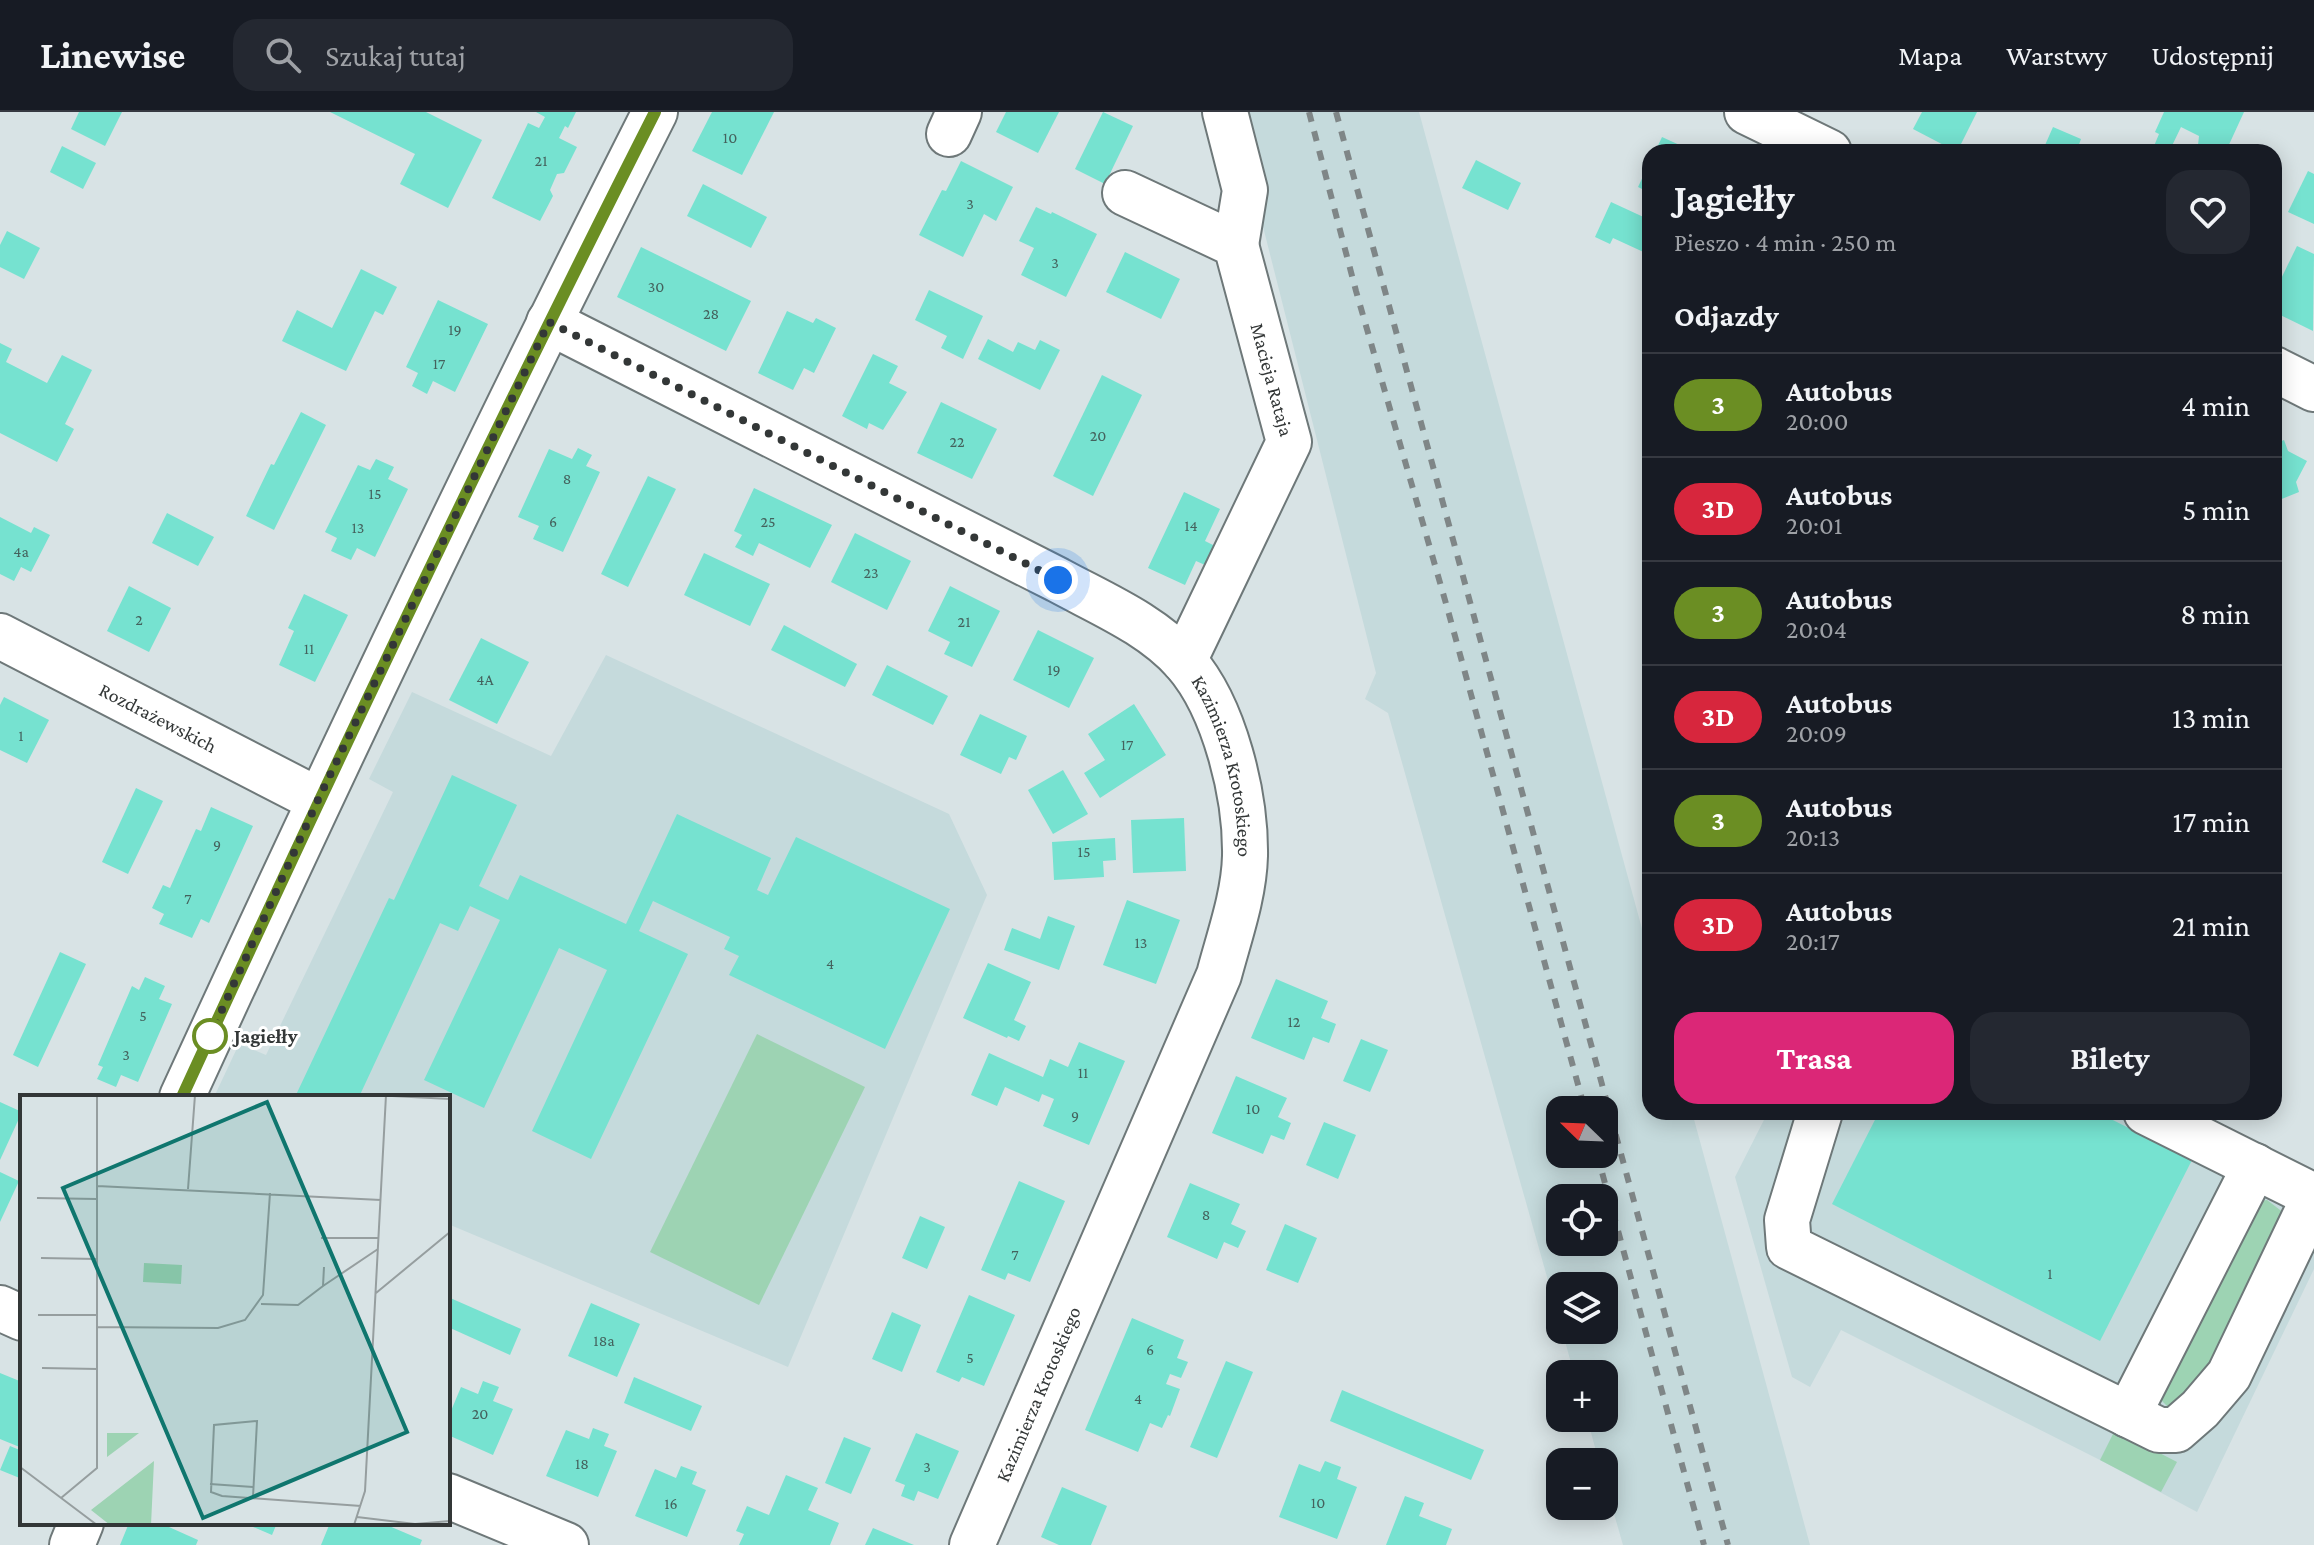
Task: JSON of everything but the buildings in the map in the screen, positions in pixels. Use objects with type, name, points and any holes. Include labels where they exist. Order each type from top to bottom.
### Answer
[{"type":"street","points":[[183,1095],[318,800],[549,322],[655,112]]},
{"type":"street","points":[[1125,193],[1236,245],[1245,190],[1225,112]]},
{"type":"street","points":[[1747,112],[1813,144]]},
{"type":"street","name":"Macieja Rataja","points":[[1184,661],[1289,442],[1236,245]]},
{"type":"street","name":"Kazimierza Krotoskiego","points":[[549,322],[1141,625],[1184,661],[1200,682],[1224,733],[1240,793],[1245,858],[1219,975],[972,1545]]},
{"type":"street","points":[[2282,373],[2314,389]]},
{"type":"street","name":"Rozdrażewskich","points":[[0,636],[318,800]]},
{"type":"street","points":[[1818,1120],[1787,1220],[1789,1247],[2159,1430],[2176,1430],[2200,1409],[2229,1375],[2314,1196],[2162,1120]]},
{"type":"street","points":[[2128,1415],[2255,1166]]},
{"type":"street","points":[[0,1308],[20,1317]]},
{"type":"street","points":[[450,1497],[499,1532],[566,1545]]},
{"type":"street","points":[[72,1545],[80,1525]]},
{"type":"shaded area","points":[[1234,112],[1419,112],[1642,929],[1642,1120],[1694,1120],[1810,1545],[1623,1545],[1616,1520],[1618,1448],[1595,1448],[1591,1432],[1618,1432],[1618,1360],[1570,1360],[1566,1344],[1618,1344],[1618,1272],[1546,1273],[1388,713],[1365,699],[1376,673]]},
{"type":"shaded area","points":[[606,655],[949,814],[987,895],[788,1367],[450,1225],[450,1095],[215,1095],[239,1044],[266,1055],[393,792],[369,779],[412,692],[551,756]]},
{"type":"shaded area","points":[[1764,1120],[2209,1120],[2314,1171],[2314,1269],[2197,1512],[1841,1330],[1810,1387],[1792,1377],[1735,1177]]},
{"type":"green space","points":[[757,1034],[865,1087],[759,1305],[650,1252]]},
{"type":"green space","points":[[2267,1200],[2284,1213],[2204,1393],[2171,1410],[2158,1392],[2261,1201]]},
{"type":"green space","points":[[2115,1430],[2177,1462],[2161,1492],[2100,1460]]},
{"type":"railway","points":[[1309,112],[1356,291],[1447,607],[1581,1096]]},
{"type":"railway","points":[[1336,112],[1728,1545]]},
{"type":"railway","points":[[1601,1168],[1704,1545]]},
{"type":"bus line","name":"3","points":[[183,1095],[318,800],[549,322],[655,112]]},
{"type":"place","name":"Jagiełły","points":[[210,1036]]},
{"type":"route","points":[[210,1036],[318,800],[549,322],[1058,580]]}]
